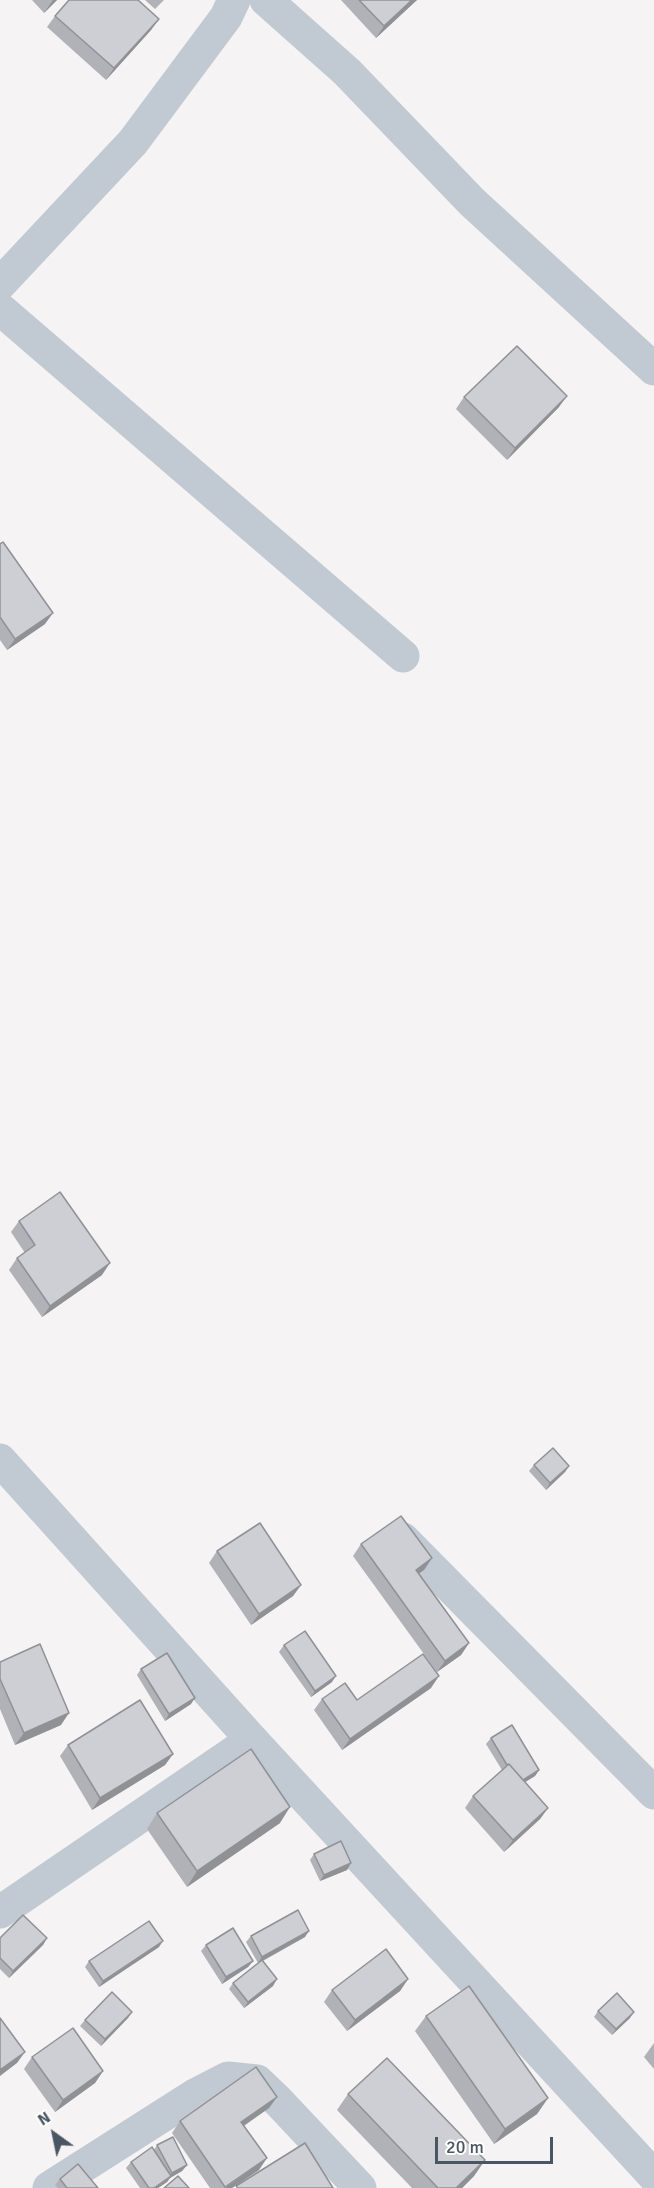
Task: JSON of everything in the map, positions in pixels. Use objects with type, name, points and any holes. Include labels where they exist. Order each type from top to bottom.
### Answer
[{"type":"street","points":[[0,284],[133,142],[226,17],[234,0]]},
{"type":"street","points":[[266,0],[347,72],[472,202],[654,369]]},
{"type":"street","points":[[0,309],[403,656]]},
{"type":"street","points":[[0,1460],[252,1740],[654,2176]]},
{"type":"street","points":[[403,1539],[654,1793]]},
{"type":"street","points":[[0,1912],[252,1740]]},
{"type":"street","points":[[49,2188],[195,2095],[228,2078],[257,2081],[360,2188]]},
{"type":"building","points":[[69,0],[138,0],[159,19],[114,68],[55,16]]},
{"type":"building","points":[[359,0],[412,0],[384,26]]},
{"type":"building","points":[[517,346],[567,396],[515,448],[464,397]]},
{"type":"building","points":[[3,542],[53,613],[15,639],[0,617],[0,544]]},
{"type":"building","points":[[60,1192],[110,1263],[50,1306],[17,1258],[35,1245],[19,1221]]},
{"type":"building","points":[[553,1448],[569,1466],[550,1483],[534,1465]]},
{"type":"building","points":[[401,1516],[432,1558],[416,1570],[469,1643],[445,1661],[361,1544]]},
{"type":"building","points":[[260,1523],[301,1585],[259,1614],[217,1551]]},
{"type":"building","points":[[305,1631],[336,1676],[315,1691],[284,1645]]},
{"type":"building","points":[[40,1644],[69,1713],[24,1733],[0,1679],[0,1662]]},
{"type":"building","points":[[167,1653],[195,1698],[169,1714],[141,1669]]},
{"type":"building","points":[[423,1654],[439,1676],[350,1739],[322,1699],[345,1683],[357,1700]]},
{"type":"building","points":[[140,1700],[173,1754],[100,1798],[68,1745]]},
{"type":"building","points":[[512,1725],[539,1770],[523,1780],[509,1764],[507,1765],[491,1738]]},
{"type":"building","points":[[251,1749],[290,1807],[197,1871],[157,1813]]},
{"type":"building","points":[[509,1764],[548,1808],[513,1840],[473,1796]]},
{"type":"building","points":[[341,1841],[351,1863],[324,1875],[314,1854]]},
{"type":"building","points":[[298,1910],[309,1931],[262,1957],[251,1936]]},
{"type":"building","points":[[23,1915],[47,1938],[13,1971],[0,1958],[0,1938]]},
{"type":"building","points":[[149,1921],[163,1941],[103,1981],[89,1961]]},
{"type":"building","points":[[233,1928],[253,1961],[226,1977],[206,1945]]},
{"type":"building","points":[[386,1949],[408,1979],[355,2020],[332,1990]]},
{"type":"building","points":[[262,1960],[277,1979],[248,2002],[233,1983]]},
{"type":"building","points":[[469,1986],[548,2098],[505,2129],[426,2016]]},
{"type":"building","points":[[112,1992],[132,2012],[105,2039],[85,2020]]},
{"type":"building","points":[[617,1993],[634,2012],[616,2029],[598,2011]]},
{"type":"building","points":[[0,2018],[25,2052],[0,2070]]},
{"type":"building","points":[[73,2028],[103,2071],[63,2100],[32,2057]]},
{"type":"building","points":[[387,2058],[485,2160],[456,2188],[438,2188],[348,2094]]},
{"type":"building","points":[[256,2067],[277,2097],[241,2122],[267,2158],[225,2187],[180,2121]]},
{"type":"building","points":[[173,2137],[187,2165],[172,2173],[157,2145]]},
{"type":"building","points":[[305,2143],[333,2188],[238,2188],[236,2186]]},
{"type":"building","points":[[152,2147],[171,2176],[154,2188],[149,2188],[131,2162]]},
{"type":"building","points":[[78,2164],[98,2188],[67,2188],[60,2179]]},
{"type":"building","points":[[178,2176],[189,2188],[164,2188]]}]
